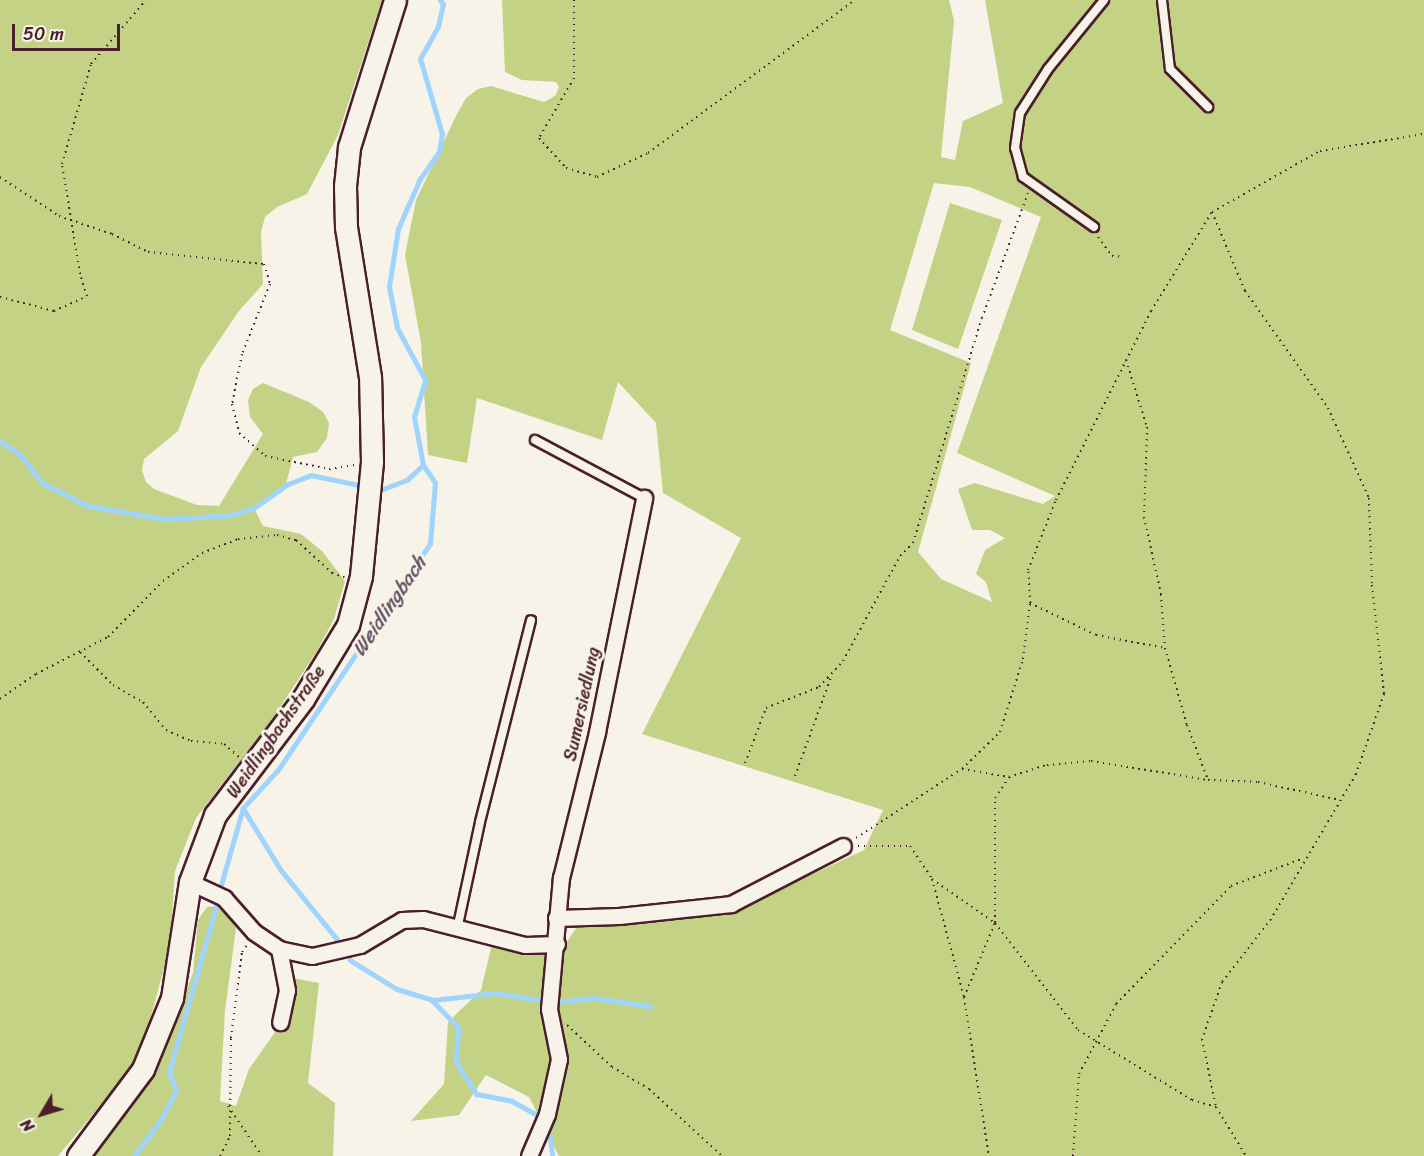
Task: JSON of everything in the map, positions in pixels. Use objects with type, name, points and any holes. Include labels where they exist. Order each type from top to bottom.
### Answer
[{"type":"main road","name":"Weidlingbachstraße","points":[[78,1156],[143,1069],[172,998],[190,882],[215,815],[303,699],[348,626],[361,576],[372,462],[370,377],[346,226],[345,186],[350,147],[395,0]]},
{"type":"street","name":"Sumersiedlung","points":[[529,1156],[547,1114],[560,1059],[549,1009],[557,944],[556,918],[644,498]]},
{"type":"street","points":[[556,918],[618,916],[731,904],[843,846]]},
{"type":"street","points":[[190,882],[224,898],[254,932],[279,949],[312,956],[360,945],[402,920],[432,920],[525,945],[557,944]]},
{"type":"street","points":[[279,949],[287,990],[280,1022]]},
{"type":"lane","points":[[1094,227],[1023,177],[1015,148],[1020,113],[1048,69],[1104,0]]},
{"type":"lane","points":[[1161,0],[1170,69],[1208,107]]},
{"type":"lane","points":[[535,440],[644,498]]},
{"type":"lane","points":[[458,926],[480,822],[531,620]]},
{"type":"path","points":[[0,297],[54,311],[87,296],[71,222],[62,164],[91,63],[146,0]]},
{"type":"path","points":[[574,0],[574,78],[538,138],[566,168],[597,177],[648,153],[855,0]]},
{"type":"path","points":[[843,846],[962,769],[1000,732],[1023,659],[1030,603],[1028,570],[1056,500],[1151,311],[1212,212],[1320,151],[1424,134]]},
{"type":"path","points":[[0,177],[71,222],[112,234],[148,252],[264,264],[270,284],[243,354],[232,404],[239,433],[265,456],[329,469],[372,462]]},
{"type":"path","points":[[795,776],[831,676],[862,629],[900,556],[913,543],[982,318],[1032,183]]},
{"type":"path","points":[[1212,212],[1245,291],[1328,408],[1369,498],[1372,585],[1384,693],[1356,774],[1304,858],[1271,919],[1222,982],[1202,1039],[1216,1107],[1246,1156]]},
{"type":"path","points":[[1094,227],[1101,247],[1112,256],[1124,257]]},
{"type":"path","points":[[1126,360],[1147,427],[1144,517],[1161,594],[1165,648],[1187,725],[1208,780]]},
{"type":"path","points":[[0,699],[36,674],[108,637],[173,574],[202,553],[237,539],[277,535],[296,540],[332,573],[361,576]]},
{"type":"path","points":[[1030,603],[1096,634],[1165,648]]},
{"type":"path","points":[[80,652],[113,685],[143,702],[166,730],[191,741],[224,744],[253,767]]},
{"type":"path","points":[[744,763],[766,708],[819,687],[831,676]]},
{"type":"path","points":[[962,769],[1009,777],[1047,765],[1091,761],[1208,780],[1258,782],[1340,800]]},
{"type":"path","points":[[964,997],[995,923],[995,798],[1009,777]]},
{"type":"path","points":[[843,846],[909,846],[932,879],[964,997],[989,1156]]},
{"type":"path","points":[[1073,1156],[1079,1074],[1116,1004],[1231,886],[1304,858]]},
{"type":"path","points":[[932,879],[995,923],[1078,1030],[1192,1100],[1216,1107]]},
{"type":"path","points":[[220,1156],[230,1136],[228,1106],[242,952],[254,932]]},
{"type":"path","points":[[549,1009],[612,1068],[649,1089],[722,1156]]},
{"type":"path","points":[[228,1106],[262,1156]]},
{"type":"green space","points":[[0,0],[382,0],[338,135],[307,194],[277,207],[265,217],[261,232],[263,284],[239,311],[201,367],[178,431],[144,459],[142,470],[146,482],[154,489],[197,505],[219,506],[263,434],[250,417],[248,400],[253,389],[263,383],[309,402],[323,412],[329,423],[327,438],[317,452],[293,457],[285,488],[255,510],[263,526],[301,534],[322,551],[345,581],[334,619],[317,651],[275,715],[196,818],[175,871],[170,946],[143,1046],[125,1076],[58,1156],[0,1156]]},
{"type":"green space","points":[[502,0],[949,0],[954,21],[941,157],[955,160],[963,121],[1003,103],[985,0],[1424,0],[1424,1156],[559,1156],[529,1097],[486,1075],[459,1115],[411,1121],[444,1084],[448,1022],[481,990],[493,940],[560,952],[581,921],[723,916],[864,850],[883,810],[642,734],[741,538],[663,493],[656,423],[618,382],[602,440],[477,398],[467,463],[428,455],[421,343],[405,255],[416,200],[466,98],[478,89],[491,86],[544,102],[555,96],[559,87],[556,82],[522,80],[505,72]],"holes":[[[934,183],[970,187],[1041,217],[957,453],[1055,496],[1043,504],[975,483],[958,489],[972,530],[990,530],[1005,538],[985,550],[976,574],[986,582],[992,602],[941,579],[918,552],[971,363],[890,330]]]},
{"type":"green space","points":[[950,203],[1002,220],[958,349],[912,330]]},
{"type":"green space","points":[[216,906],[232,919],[236,928],[225,1011],[220,1101],[236,1106],[249,1069],[280,1025],[293,978],[319,983],[308,1083],[335,1103],[333,1156],[91,1156],[161,1056],[193,973],[198,920],[207,907]]},
{"type":"waterway","name":"Weidlingbach","points":[[221,885],[243,808],[278,770],[430,544],[435,483],[423,465],[414,417],[425,380],[397,328],[389,287],[398,229],[420,179],[439,152],[442,134],[420,59],[438,26],[443,5],[440,0]]},
{"type":"waterway","points":[[0,441],[20,454],[43,483],[88,506],[166,519],[232,515],[254,508],[288,484],[311,475],[359,485]]},
{"type":"waterway","points":[[383,489],[407,480],[423,465]]},
{"type":"waterway","points":[[243,808],[281,870],[337,939]]},
{"type":"waterway","name":"Weidlingbach","points":[[134,1156],[160,1121],[176,1091],[169,1072],[217,904]]},
{"type":"waterway","points":[[350,960],[397,989],[432,1000],[459,1028],[456,1061],[477,1094],[512,1101],[537,1115]]},
{"type":"waterway","points":[[433,1000],[495,993],[540,1000]]},
{"type":"waterway","points":[[556,1002],[595,998],[650,1006]]},
{"type":"waterway","points":[[549,1129],[553,1156]]}]
